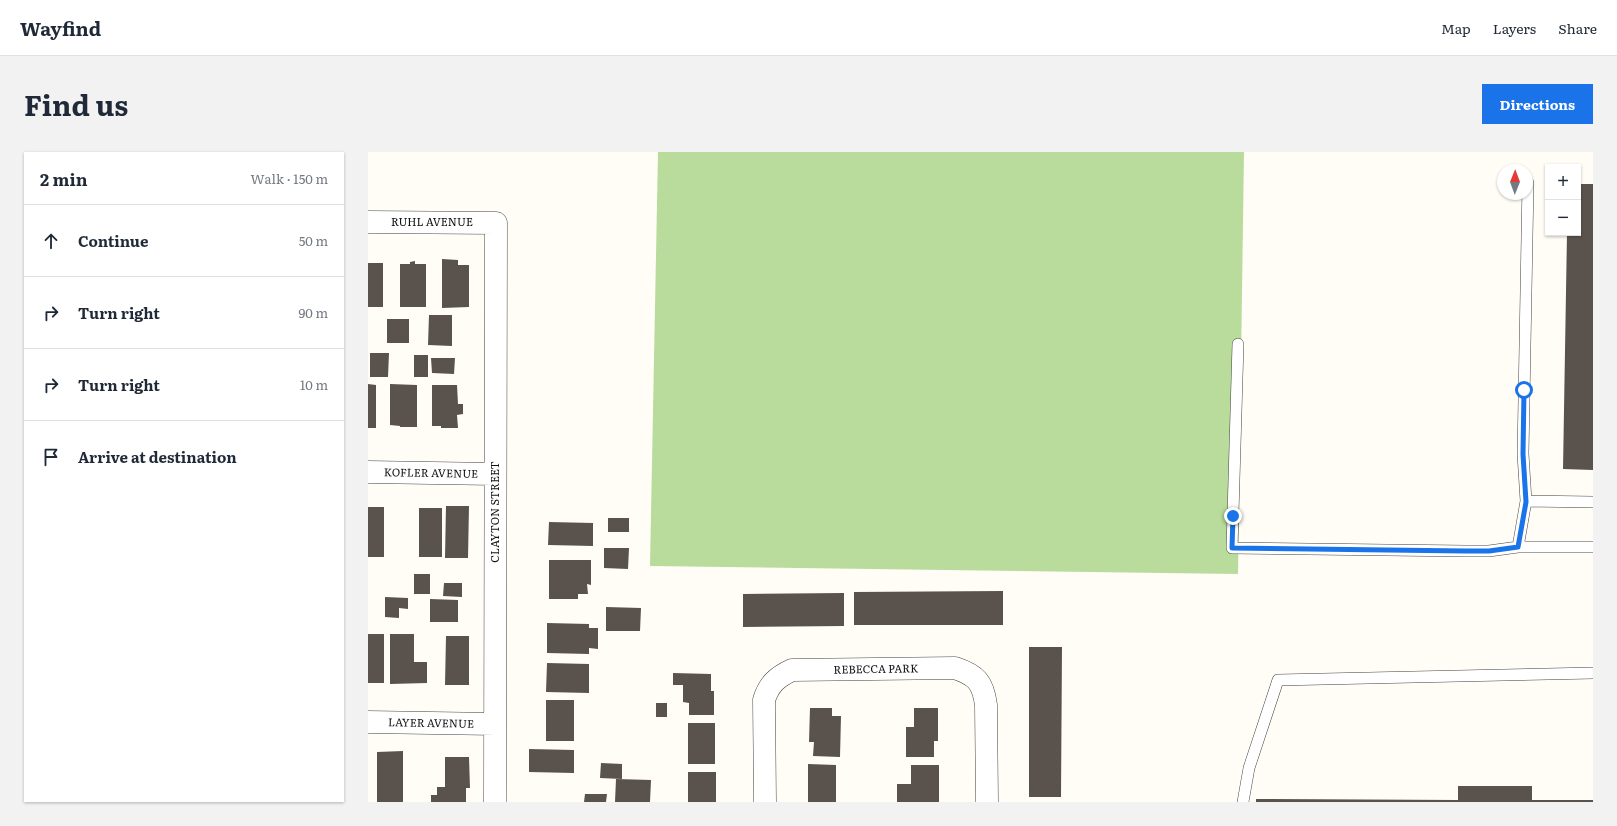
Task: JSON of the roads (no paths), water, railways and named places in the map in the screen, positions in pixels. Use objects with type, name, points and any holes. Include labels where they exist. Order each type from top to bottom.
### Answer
[{"type":"street","name":"RUHL AVENUE","points":[[368,222],[496,223]]},
{"type":"street","name":"CLAYTON STREET","points":[[495,802],[496,223]]},
{"type":"street","name":"KOFLER AVENUE","points":[[368,472],[495,474]]},
{"type":"street","name":"REBECCA PARK","points":[[764,802],[764,700],[770,686],[778,676],[792,670],[955,668],[968,672],[978,681],[985,692],[987,802]]},
{"type":"street","name":"LAYER AVENUE","points":[[368,722],[495,724]]},
{"type":"lane","points":[[1518,547],[1526,502],[1523,454],[1528,200]]},
{"type":"lane","points":[[1238,344],[1232,548],[1489,551],[1518,547],[1593,547]]},
{"type":"lane","points":[[1526,502],[1593,502]]},
{"type":"lane","points":[[1243,802],[1249,768],[1278,680],[1593,673]]}]
